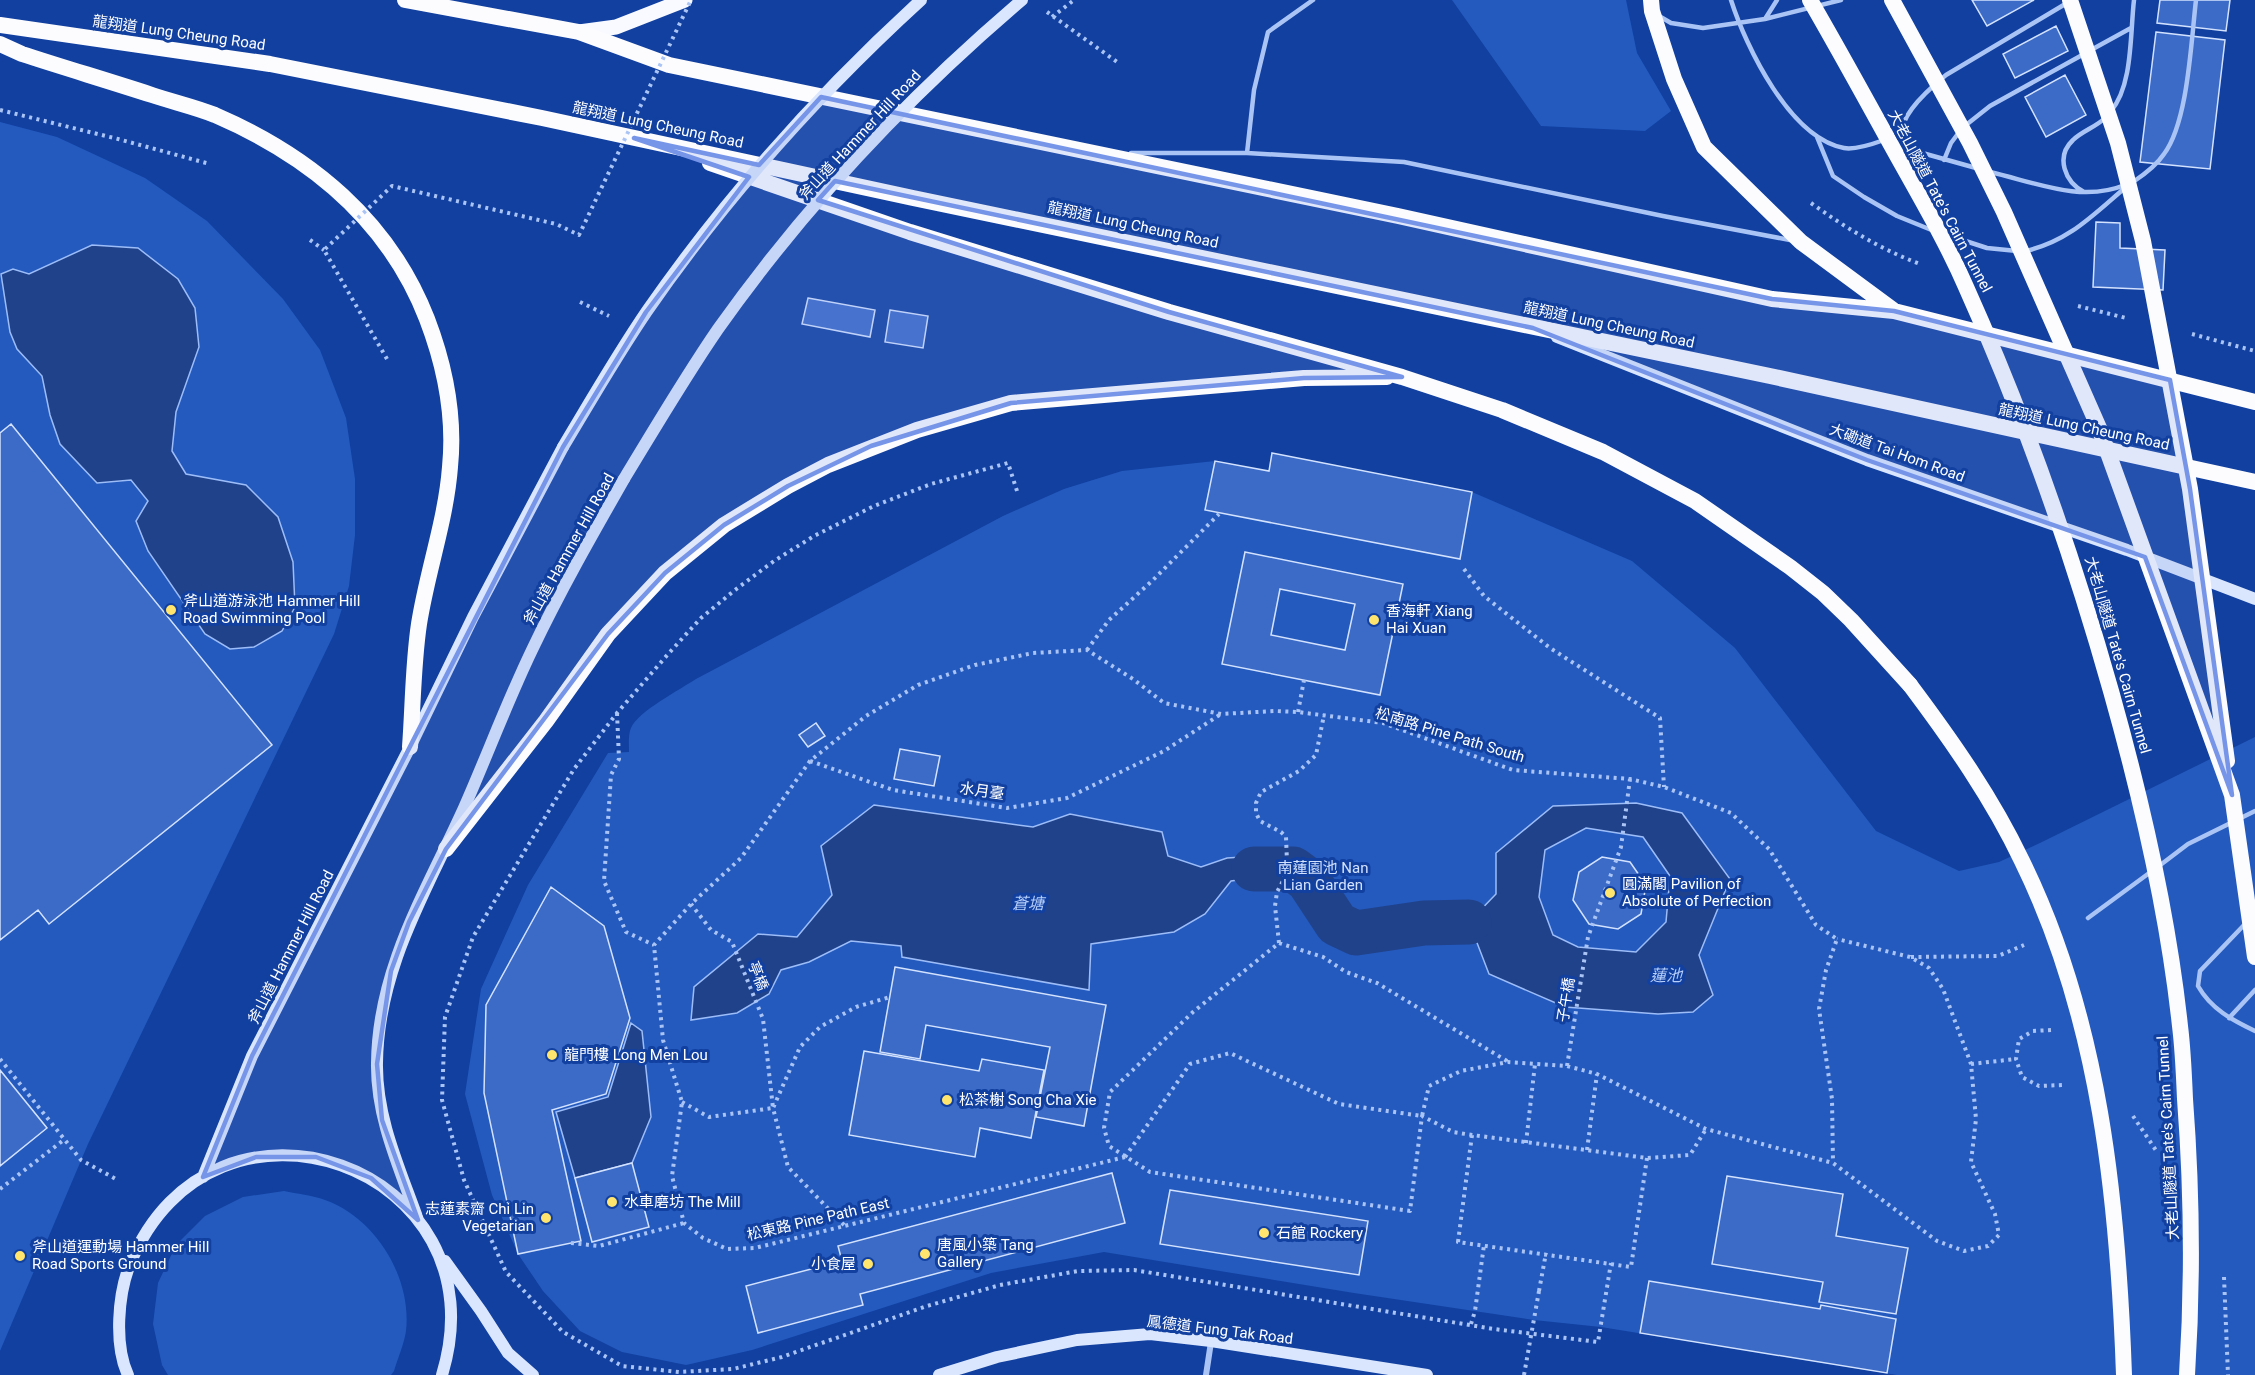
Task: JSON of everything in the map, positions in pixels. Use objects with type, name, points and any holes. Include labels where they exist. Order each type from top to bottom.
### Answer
[{"type":"highway","points":[[405,0],[579,32],[669,65],[1409,218],[1772,299],[1894,311],[2255,402]]},
{"type":"highway","name":"大老山隧道 Tate's Cairn Tunnel","points":[[1810,0],[1939,231],[1966,286],[2034,449],[2058,517],[2087,605],[2127,747],[2145,819],[2180,1026],[2191,1189],[2192,1269],[2187,1375]]},
{"type":"highway","points":[[1892,0],[1970,143],[2055,324],[2099,428],[2232,795]]},
{"type":"highway","points":[[2072,0],[2118,143],[2143,241],[2190,489],[2255,957]]},
{"type":"highway","points":[[1652,5],[1674,80],[1704,147],[1801,242],[1894,311]]},
{"type":"highway","name":"龍翔道 Lung Cheung Road","points":[[0,25],[270,64],[1770,376],[2255,482]]},
{"type":"highway","points":[[0,44],[22,54],[213,114],[292,155],[341,194],[369,221],[395,255],[416,290],[445,377],[451,424],[450,466],[444,508],[419,625],[410,747]]},
{"type":"highway","points":[[634,138],[910,232],[1169,312],[1402,377],[1502,410],[1604,452],[1695,501],[1790,567],[1822,593],[1851,620],[1910,685],[1960,755],[2004,825],[2044,909],[2074,998],[2100,1113],[2112,1192],[2119,1266],[2124,1375]]},
{"type":"highway","points":[[446,849],[546,721],[608,634],[665,573],[734,518],[828,465],[917,430],[1011,403],[1304,378],[1402,377]]},
{"type":"main road","points":[[579,32],[616,27],[686,0]]},
{"type":"main road","name":"斧山道 Hammer Hill Road","points":[[202,1177],[252,1056],[410,747],[473,617],[563,447],[646,312],[754,171],[811,107],[882,35],[921,0]]},
{"type":"main road","name":"斧山道 Hammer Hill Road","points":[[418,1220],[382,1120],[376,1064],[381,1016],[391,972],[409,922],[446,849],[531,652],[573,568],[624,479],[672,399],[718,329],[813,206],[861,152],[936,77],[1022,0]]},
{"type":"main road","name":"大磡道 Tai Hom Road","points":[[1533,328],[1868,460],[2127,550],[2255,599]]},
{"type":"main road","points":[[124,1373],[119,1324],[124,1280],[140,1239],[167,1204],[202,1177],[229,1165],[256,1157],[286,1155],[316,1157],[344,1165],[371,1178],[397,1197],[418,1220],[508,1353],[533,1375]]},
{"type":"main road","points":[[437,1251],[447,1280],[452,1312],[451,1343],[442,1375]]},
{"type":"main road","name":"鳳德道 Fung Tak Road","points":[[939,1375],[997,1357],[1077,1340],[1150,1334],[1211,1341],[1427,1375]]},
{"type":"street","points":[[1206,1375],[1211,1341]]},
{"type":"lane","points":[[1247,153],[1254,90],[1268,32],[1313,0]]},
{"type":"lane","points":[[1731,0],[1749,45],[1788,110],[1817,137],[1845,148],[1874,144],[1891,138]]},
{"type":"lane","points":[[1765,19],[1777,0]]},
{"type":"lane","points":[[1652,5],[1671,23],[1703,28],[1765,19],[1841,0]]},
{"type":"lane","points":[[2072,0],[1966,62],[1929,89],[1902,126],[1899,135],[1902,144],[1915,152],[2072,192],[2093,193],[2113,190],[2133,182]]},
{"type":"lane","points":[[2093,193],[2083,192],[2068,178],[2063,159],[2072,141],[2103,120],[2117,104],[2127,78],[2134,0]]},
{"type":"lane","points":[[1817,137],[1833,176],[1897,216],[1931,230],[1987,248],[2007,252],[2026,251],[2045,246],[2063,238],[2151,170],[2164,154],[2175,136],[2181,117],[2196,0]]},
{"type":"lane","points":[[1944,160],[1951,143],[1975,116],[2131,28]]},
{"type":"lane","points":[[1099,154],[1247,153],[1404,162],[1801,242]]},
{"type":"lane","points":[[2088,918],[2188,844],[2255,811]]},
{"type":"lane","points":[[2255,913],[2200,971],[2198,987],[2206,1000],[2229,1018],[2255,1032]]},
{"type":"lane","points":[[2229,1018],[2255,990]]},
{"type":"path","points":[[324,250],[392,186],[556,224],[579,235],[691,0]]},
{"type":"path","points":[[1053,17],[1074,0]]},
{"type":"path","points":[[1045,9],[1053,17],[1120,63]]},
{"type":"path","points":[[0,110],[210,164]]},
{"type":"path","points":[[310,240],[324,250],[387,359]]},
{"type":"path","points":[[1017,491],[1008,463],[931,484],[874,506],[814,536],[774,561],[701,618],[617,712],[574,769],[473,937],[445,1017],[442,1100],[464,1180],[506,1272],[563,1332],[622,1366],[679,1372],[733,1369],[782,1357],[927,1306],[1000,1285],[1078,1271],[1145,1272],[1494,1329],[1598,1342],[1611,1263]]},
{"type":"path","points":[[571,1243],[599,1246],[684,1223],[672,1176],[682,1102],[663,1040],[654,945],[691,904],[741,858],[810,761],[866,716],[918,685],[987,663],[1033,653],[1087,650],[1109,620],[1219,514]]},
{"type":"path","points":[[1464,569],[1484,596],[1550,648],[1660,718],[1664,787]]},
{"type":"path","name":"松南路 Pine Path South","points":[[1087,650],[1133,679],[1164,703],[1221,714],[1298,712],[1383,723],[1513,770],[1630,779],[1664,787],[1731,813],[1769,849],[1816,925],[1837,939]]},
{"type":"path","points":[[1298,712],[1304,680]]},
{"type":"path","points":[[617,712],[620,759],[611,775],[604,881],[626,932],[654,945]]},
{"type":"path","name":"水月臺","points":[[810,761],[893,790],[1007,808],[1067,798],[1164,751],[1221,714]]},
{"type":"path","points":[[1279,943],[1275,906],[1287,862],[1286,837],[1260,821],[1256,813],[1256,803],[1261,792],[1299,771],[1316,755],[1324,716]]},
{"type":"path","name":"子午橋","points":[[1567,1066],[1588,937],[1621,847],[1630,779]]},
{"type":"path","name":"亭橋","points":[[691,904],[711,930],[732,942],[763,1020],[773,1108],[788,1167],[844,1226]]},
{"type":"path","points":[[1833,1163],[1832,1098],[1819,1009],[1826,970],[1837,939],[1910,957],[1998,956],[2028,943]]},
{"type":"path","points":[[1279,943],[1323,957],[1346,972],[1377,983],[1508,1062]]},
{"type":"path","points":[[1279,943],[1193,1012],[1110,1092],[1104,1128],[1109,1146],[1150,1172],[1410,1211],[1422,1116],[1429,1086],[1461,1071],[1508,1062],[1567,1066],[1597,1074],[1706,1129],[1833,1163],[1937,1241],[1964,1251],[1988,1246],[1999,1236],[1995,1214],[1971,1162],[1976,1119],[1971,1064],[1943,989],[1929,968],[1910,957]]},
{"type":"path","points":[[682,1102],[709,1117],[773,1108],[800,1047],[820,1027],[856,1006],[890,998]]},
{"type":"path","points":[[1125,1157],[1190,1064],[1230,1053],[1339,1104],[1422,1116],[1452,1132],[1647,1158],[1690,1155],[1706,1129]]},
{"type":"path","points":[[0,1059],[81,1161],[116,1179]]},
{"type":"path","points":[[1971,1064],[2016,1059]]},
{"type":"path","points":[[1526,1143],[1535,1064]]},
{"type":"path","points":[[1587,1150],[1597,1074]]},
{"type":"path","points":[[1472,1135],[1458,1242],[1631,1267],[1647,1158]]},
{"type":"path","points":[[0,1189],[65,1139]]},
{"type":"path","name":"松東路 Pine Path East","points":[[684,1223],[703,1238],[727,1249],[755,1248],[1125,1157]]},
{"type":"path","points":[[1471,1324],[1475,1311],[1484,1245]]},
{"type":"path","points":[[1524,1375],[1546,1253]]},
{"type":"highlighted area","points":[[821,97],[1772,299],[1894,311],[2170,380],[2190,489],[2232,795],[2145,557],[1867,460],[1533,328],[835,181],[818,200],[1169,312],[1402,377],[1304,378],[1011,403],[871,446],[788,486],[724,525],[665,573],[608,634],[446,849],[409,922],[391,971],[377,1064],[382,1120],[418,1220],[371,1178],[316,1157],[256,1157],[203,1177],[252,1056],[563,447],[646,312],[749,177],[634,138],[759,165]]},
{"type":"green space","points":[[1452,0],[1626,0],[1637,53],[1671,111],[1645,131],[1541,126]]},
{"type":"green space","name":"斧山道游泳池 Hammer Hill Road Swimming Pool","points":[[0,122],[57,137],[145,178],[207,221],[283,299],[320,350],[346,418],[355,479],[355,535],[349,586],[334,634],[88,1144],[0,1351]]},
{"type":"green space","name":"南蓮園池 Nan Lian Garden","points":[[1272,453],[1472,492],[1632,561],[1735,648],[1876,831],[1959,871],[1999,862],[2255,737],[2255,1375],[1897,1375],[1601,1327],[1534,1320],[1354,1293],[1104,1252],[991,1273],[752,1350],[686,1365],[622,1352],[580,1331],[543,1291],[518,1254],[492,1195],[465,1094],[481,989],[528,885],[608,753],[629,752],[629,734],[635,722],[650,708],[696,679],[1003,516],[1064,489],[1122,471],[1215,461],[1269,471]]},
{"type":"green space","points":[[284,1191],[320,1198],[343,1209],[375,1235],[387,1252],[403,1291],[406,1311],[405,1336],[394,1371],[391,1375],[168,1375],[162,1365],[153,1324],[158,1283],[176,1245],[205,1216],[243,1197]]},
{"type":"water","points":[[92,245],[138,248],[178,279],[195,308],[199,347],[176,412],[172,451],[186,474],[246,485],[278,517],[293,562],[295,607],[282,631],[254,647],[230,649],[205,634],[148,551],[136,521],[148,501],[131,480],[97,483],[60,444],[50,415],[42,376],[17,349],[10,332],[1,274],[13,269],[29,274]]},
{"type":"water","name":"蓮池","points":[[1636,803],[1682,813],[1730,879],[1699,955],[1713,995],[1693,1012],[1658,1014],[1565,1007],[1489,974],[1469,922],[1496,894],[1496,853],[1553,806]],"holes":[[[1586,828],[1643,837],[1670,876],[1666,922],[1636,952],[1578,947],[1553,935],[1539,897],[1545,850]]]},
{"type":"water","name":"蒼塘","points":[[874,805],[1033,827],[1070,814],[1162,832],[1168,856],[1201,867],[1227,858],[1257,856],[1253,878],[1231,881],[1205,914],[1174,932],[1091,944],[1089,990],[902,957],[901,946],[851,941],[809,962],[781,970],[769,994],[737,1013],[691,1020],[694,987],[758,934],[797,937],[832,895],[821,846]]},
{"type":"water","points":[[631,1023],[642,1031],[651,1117],[632,1163],[575,1178],[556,1112],[608,1097]]},
{"type":"building","points":[[1972,0],[2034,0],[1987,26]]},
{"type":"building","points":[[2160,0],[2230,0],[2226,31],[2157,23]]},
{"type":"building","points":[[2056,26],[2068,51],[2015,78],[2003,54]]},
{"type":"building","points":[[2156,32],[2225,40],[2210,169],[2140,162]]},
{"type":"building","points":[[2065,75],[2086,115],[2046,137],[2025,97]]},
{"type":"building","points":[[2096,222],[2120,223],[2120,248],[2165,250],[2163,290],[2093,287]]},
{"type":"building","points":[[808,298],[875,310],[870,337],[802,324]]},
{"type":"building","points":[[890,310],[928,316],[923,348],[885,342]]},
{"type":"building","points":[[11,424],[272,745],[49,924],[38,910],[0,940],[0,433]]},
{"type":"building","points":[[1272,453],[1472,492],[1460,559],[1205,510],[1215,461],[1269,471]]},
{"type":"building","name":"香海軒 Xiang Hai Xuan","points":[[1245,552],[1403,584],[1380,695],[1222,664]],"holes":[[[1280,589],[1355,604],[1345,650],[1271,635]]]},
{"type":"building","points":[[816,723],[825,736],[808,747],[799,735]]},
{"type":"building","points":[[900,749],[940,756],[934,786],[894,779]]},
{"type":"building","name":"圓滿閣 Pavilion of Absolute of Perfection","points":[[1602,857],[1630,862],[1646,885],[1641,914],[1618,929],[1589,924],[1573,900],[1579,872]]},
{"type":"building","name":"龍門樓 Long Men Lou","points":[[551,887],[604,926],[630,1018],[606,1094],[552,1110],[581,1241],[518,1254],[484,1093],[486,1005]]},
{"type":"building","points":[[895,967],[1106,1005],[1084,1126],[1036,1117],[1050,1047],[926,1025],[920,1059],[880,1052]]},
{"type":"building","name":"松茶榭 Song Cha Xie","points":[[864,1051],[979,1071],[982,1059],[1044,1070],[1031,1138],[980,1128],[975,1157],[849,1135]]},
{"type":"building","points":[[0,1070],[47,1128],[0,1166]]},
{"type":"building","name":"水車磨坊 The Mill","points":[[632,1163],[649,1227],[592,1242],[575,1178]]},
{"type":"building","name":"唐風小築 Tang Gallery","points":[[1112,1173],[1125,1223],[860,1294],[863,1305],[758,1333],[746,1286],[842,1261],[838,1246]]},
{"type":"building","points":[[1727,1176],[1843,1194],[1836,1236],[1908,1248],[1896,1314],[1819,1302],[1823,1282],[1712,1264]]},
{"type":"building","name":"石館 Rockery","points":[[1170,1190],[1368,1221],[1359,1275],[1160,1244]]},
{"type":"building","points":[[1649,1281],[1820,1309],[1821,1305],[1896,1319],[1887,1373],[1640,1333]]},
{"type":"waterway","points":[[1254,869],[1293,869],[1308,880],[1337,924],[1356,933],[1424,923],[1469,922]]},
{"type":"place","name":"斧山道游泳池 Hammer Hill Road Swimming Pool","points":[[171,610]]},
{"type":"place","name":"香海軒 Xiang Hai Xuan","points":[[1374,620]]},
{"type":"place","name":"圓滿閣 Pavilion of Absolute of Perfection","points":[[1610,893]]},
{"type":"place","name":"龍門樓 Long Men Lou","points":[[552,1055]]},
{"type":"place","name":"松茶榭 Song Cha Xie","points":[[947,1100]]},
{"type":"place","name":"水車磨坊 The Mill","points":[[612,1202]]},
{"type":"place","name":"志蓮素齋 Chi Lin Vegetarian","points":[[546,1218]]},
{"type":"place","name":"石館 Rockery","points":[[1264,1233]]},
{"type":"place","name":"唐風小築 Tang Gallery","points":[[925,1254]]},
{"type":"place","name":"斧山道運動場 Hammer Hill Road Sports Ground","points":[[20,1256]]},
{"type":"place","name":"小食屋","points":[[868,1264]]}]
